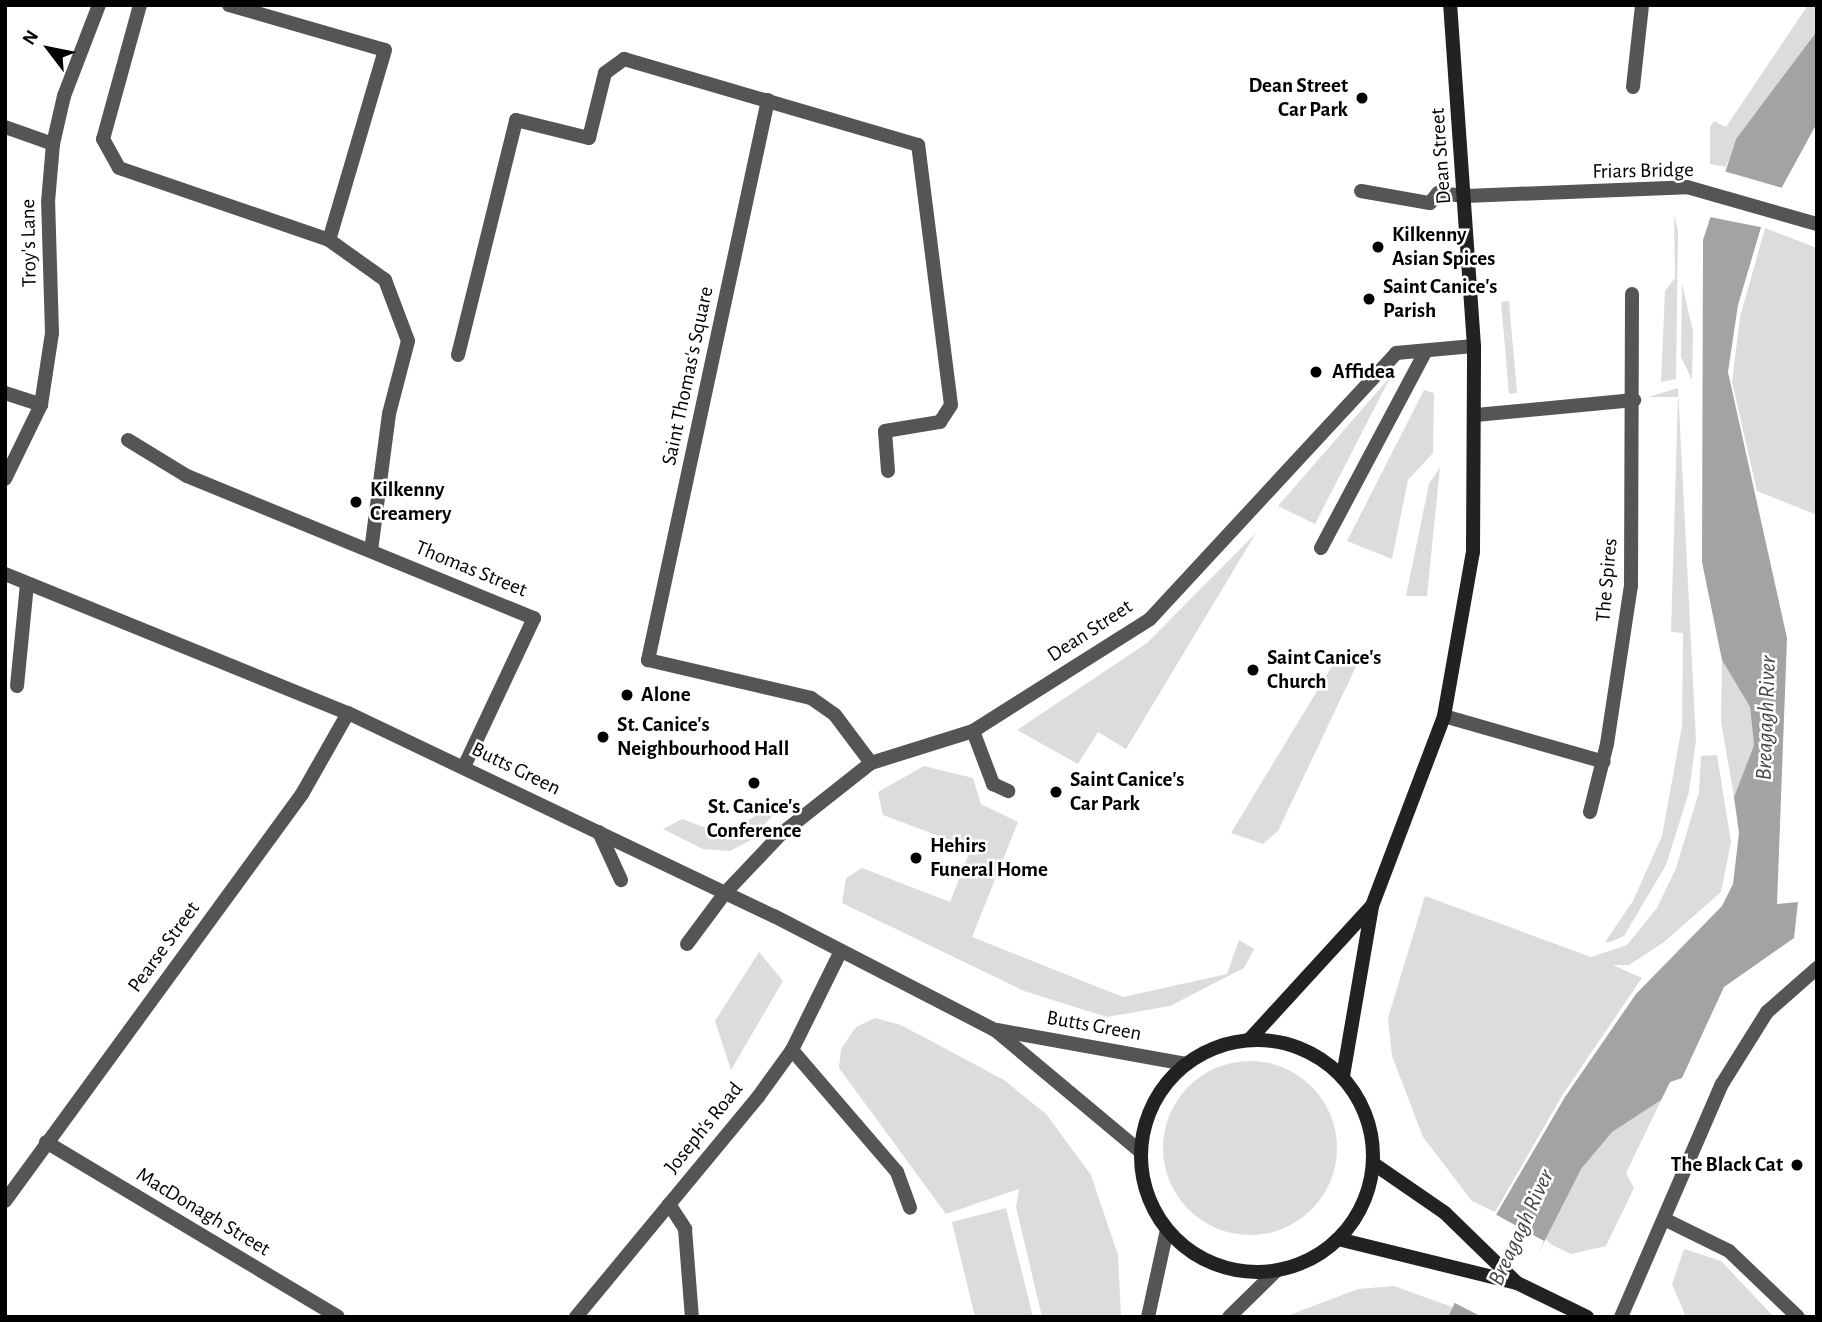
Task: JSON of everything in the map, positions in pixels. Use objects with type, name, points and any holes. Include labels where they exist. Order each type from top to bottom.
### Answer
[{"type":"main road","name":"Dean Street","points":[[1343,1076],[1371,906],[1444,716],[1472,552],[1476,415],[1474,346],[1466,196],[1450,5]]},
{"type":"main road","name":"Dean Street","points":[[1249,1040],[1371,906]]},
{"type":"main road","points":[[1249,1040],[1283,1042],[1316,1055],[1343,1076],[1361,1102],[1374,1164],[1356,1217],[1338,1239],[1309,1260],[1276,1271],[1236,1270],[1198,1256],[1167,1230],[1143,1180],[1141,1152],[1162,1088],[1186,1064],[1216,1047],[1249,1040]]},
{"type":"main road","points":[[1374,1164],[1460,1226],[1517,1283]]},
{"type":"main road","points":[[1338,1239],[1439,1266],[1517,1283],[1587,1317]]},
{"type":"street","name":"Troy's Lane","points":[[5,479],[41,405],[52,333],[48,202],[53,144],[64,96],[99,5]]},
{"type":"street","points":[[140,5],[103,139],[119,168],[329,240],[385,280],[408,341],[389,414],[371,550]]},
{"type":"street","points":[[229,5],[385,50],[329,240]]},
{"type":"street","points":[[1633,87],[1642,5]]},
{"type":"street","points":[[458,355],[516,120],[589,138],[605,73],[624,59],[918,145],[951,405],[940,422],[885,431],[888,471]]},
{"type":"street","name":"Saint Thomas's Square","points":[[768,100],[648,660],[811,698],[835,715],[872,763]]},
{"type":"street","points":[[5,127],[53,144]]},
{"type":"street","name":"Friars Bridge","points":[[1361,191],[1430,203],[1438,193],[1466,196],[1687,187],[1787,212],[1817,224]]},
{"type":"street","name":"The Spires","points":[[1590,812],[1604,762],[1631,586],[1634,400],[1632,294]]},
{"type":"street","name":"Dean Street","points":[[687,944],[724,893],[781,834],[872,763],[973,731],[1150,619],[1396,353],[1424,354],[1474,346]]},
{"type":"street","points":[[1321,548],[1424,354]]},
{"type":"street","points":[[5,393],[41,405]]},
{"type":"street","points":[[1476,415],[1634,400]]},
{"type":"street","name":"Thomas Street","points":[[128,440],[187,476],[534,618],[464,767]]},
{"type":"street","name":"Butts Green","points":[[5,574],[348,713],[841,951],[995,1030],[1141,1152]]},
{"type":"street","points":[[17,686],[27,583]]},
{"type":"street","name":"Pearse Street","points":[[5,1201],[302,794],[348,713]]},
{"type":"street","points":[[1444,716],[1604,762]]},
{"type":"street","points":[[973,731],[993,784],[1008,791]]},
{"type":"street","points":[[599,832],[621,880]]},
{"type":"street","name":"Joseph's Road","points":[[576,1317],[792,1050],[841,951]]},
{"type":"street","points":[[1621,1317],[1722,1084],[1767,1012],[1817,968]]},
{"type":"street","name":"Butts Green","points":[[995,1030],[1186,1064]]},
{"type":"street","points":[[792,1050],[897,1172],[910,1208]]},
{"type":"street","name":"MacDonagh Street","points":[[46,1142],[338,1317]]},
{"type":"street","points":[[669,1204],[685,1229],[692,1317]]},
{"type":"street","points":[[1664,1219],[1729,1251],[1798,1317]]},
{"type":"street","points":[[1148,1317],[1167,1230]]},
{"type":"street","points":[[1229,1317],[1276,1271]]},
{"type":"shaded area","points":[[1808,5],[1817,5],[1817,31],[1736,139],[1726,167],[1710,164],[1710,127],[1714,121],[1726,127]]},
{"type":"shaded area","points":[[1674,215],[1678,231],[1676,379],[1661,382],[1665,291],[1675,278]]},
{"type":"shaded area","points":[[1765,228],[1817,248],[1817,515],[1757,491],[1732,382],[1740,317]]},
{"type":"shaded area","points":[[1682,284],[1693,331],[1692,380],[1681,357]]},
{"type":"shaded area","points":[[1509,301],[1517,393],[1509,394],[1501,302]]},
{"type":"shaded area","points":[[1391,376],[1315,524],[1278,506]]},
{"type":"shaded area","points":[[1678,388],[1696,740],[1689,792],[1666,865],[1624,936],[1605,942],[1633,901],[1662,836],[1682,726],[1683,633],[1671,632],[1678,397],[1648,397]]},
{"type":"shaded area","points":[[1424,390],[1434,393],[1433,453],[1408,480],[1392,559],[1347,541]]},
{"type":"shaded area","points":[[1440,467],[1427,596],[1406,596],[1429,484]]},
{"type":"shaded area","points":[[1256,533],[1126,749],[1098,732],[1078,764],[1017,730],[1147,643]]},
{"type":"shaded area","points":[[1340,653],[1361,656],[1278,831],[1263,844],[1231,833]]},
{"type":"shaded area","points":[[1722,660],[1750,707],[1754,745],[1734,797],[1721,721]]},
{"type":"shaded area","points":[[1717,755],[1731,842],[1721,892],[1664,942],[1629,965],[1613,965],[1642,978],[1563,1094],[1495,1212],[1472,1201],[1423,1137],[1392,1056],[1388,1018],[1425,896],[1591,957],[1627,945],[1657,908],[1676,868],[1699,792],[1701,756]]},
{"type":"shaded area","points":[[924,766],[973,778],[981,804],[1018,822],[972,937],[1123,997],[1227,974],[1239,940],[1254,949],[1244,968],[1170,1006],[1107,1017],[1024,991],[842,903],[846,878],[862,868],[950,902],[971,848],[883,815],[878,792]]},
{"type":"shaded area","points":[[788,798],[751,840],[730,851],[703,849],[663,829],[682,819],[715,831],[734,828]]},
{"type":"shaded area","points":[[759,952],[783,981],[731,1070],[715,1021]]},
{"type":"shaded area","points":[[875,1018],[901,1025],[1004,1080],[1046,1114],[1091,1175],[1118,1255],[1121,1317],[1042,1317],[1016,1207],[1019,1189],[946,1214],[839,1068],[841,1049],[856,1027]]},
{"type":"shaded area","points":[[1250,1061],[1283,1068],[1312,1086],[1330,1115],[1337,1148],[1330,1181],[1312,1210],[1283,1228],[1250,1235],[1217,1228],[1188,1210],[1170,1181],[1163,1148],[1170,1115],[1188,1086],[1217,1068]]},
{"type":"shaded area","points":[[1682,1078],[1670,1082],[1626,1173],[1634,1188],[1606,1246],[1571,1254],[1552,1245],[1542,1236],[1600,1096]]},
{"type":"shaded area","points":[[1006,1208],[1033,1317],[975,1317],[952,1222]]},
{"type":"shaded area","points":[[1684,1249],[1721,1261],[1774,1317],[1686,1317],[1672,1284]]},
{"type":"shaded area","points":[[1394,1286],[1452,1307],[1448,1317],[1284,1317],[1358,1289]]},
{"type":"water","name":"Breagagh River","points":[[1817,31],[1817,123],[1762,224],[1738,305],[1728,372],[1787,638],[1777,904],[1798,902],[1794,938],[1724,987],[1682,1078],[1670,1082],[1661,1100],[1612,1132],[1581,1169],[1506,1317],[1448,1317],[1497,1213],[1565,1097],[1636,994],[1722,906],[1733,884],[1739,833],[1734,797],[1754,745],[1750,707],[1722,660],[1702,562],[1703,240],[1736,139]]},
{"type":"pier","points":[[1720,170],[1786,189],[1765,228],[1705,216]]},
{"type":"pier","points":[[1493,1213],[1544,1241],[1510,1317],[1482,1317],[1451,1301]]},
{"type":"place","name":"Dean Street Car Park","points":[[1362,98]]},
{"type":"place","name":"Kilkenny Asian Spices","points":[[1378,247]]},
{"type":"place","name":"Saint Canice's Parish","points":[[1369,299]]},
{"type":"place","name":"Affidea","points":[[1316,372]]},
{"type":"place","name":"Kilkenny Creamery","points":[[356,502]]},
{"type":"place","name":"Saint Canice's Church","points":[[1253,670]]},
{"type":"place","name":"Alone","points":[[627,695]]},
{"type":"place","name":"St. Canice's Neighbourhood Hall","points":[[603,737]]},
{"type":"place","name":"St. Canice's Conference","points":[[754,783]]},
{"type":"place","name":"Saint Canice's Car Park","points":[[1056,792]]},
{"type":"place","name":"Hehirs Funeral Home","points":[[916,858]]},
{"type":"place","name":"The Black Cat","points":[[1797,1165]]}]
